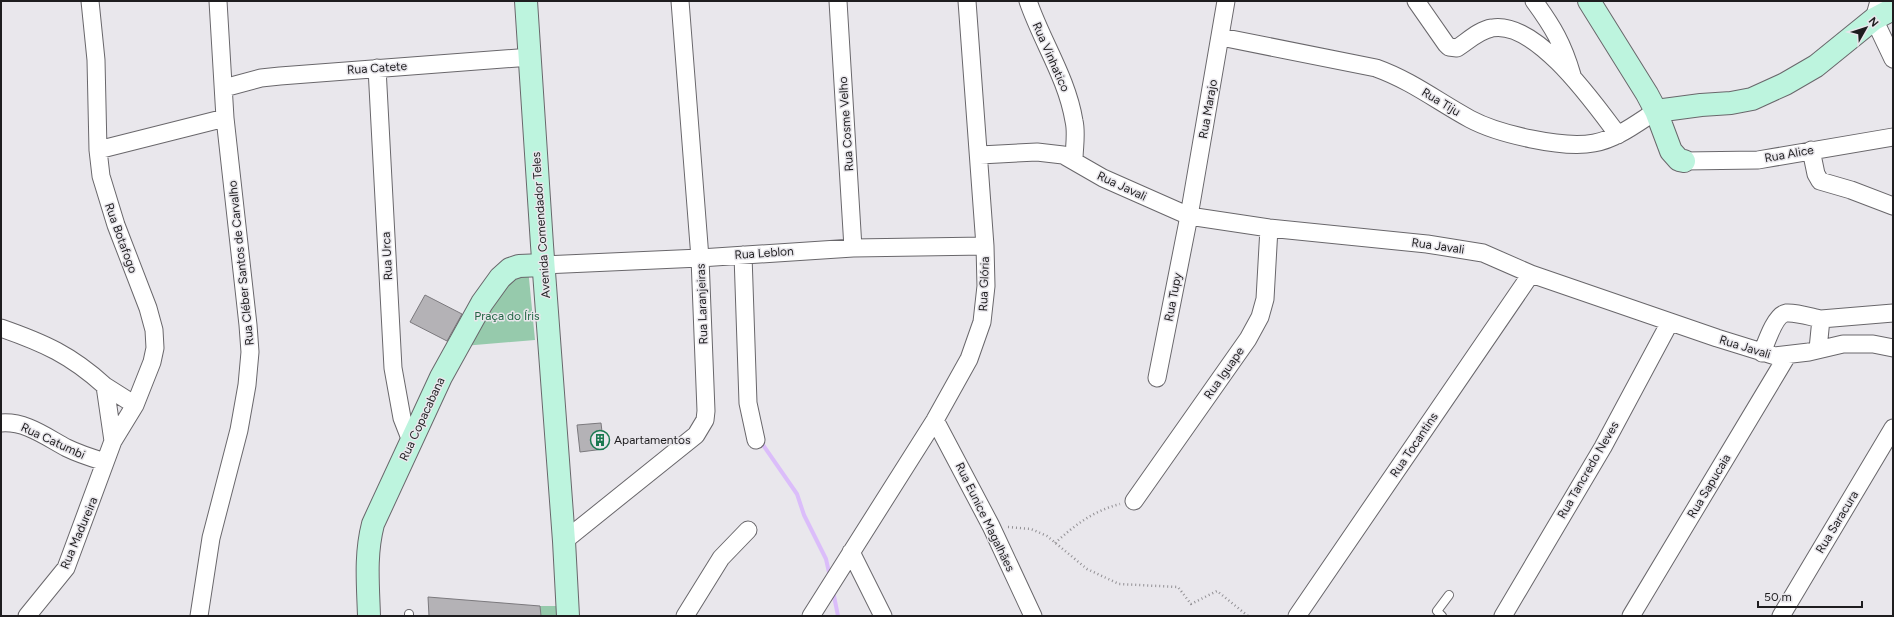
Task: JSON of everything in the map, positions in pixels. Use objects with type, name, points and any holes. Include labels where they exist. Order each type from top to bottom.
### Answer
[{"type":"main road","name":"Avenida Comendador Teles","points":[[526,1],[568,616]]},
{"type":"main road","points":[[1589,1],[1656,111],[1671,151],[1679,160],[1684,161]]},
{"type":"main road","points":[[1656,111],[1731,103],[1752,99],[1785,84],[1816,66],[1876,10],[1893,10]]},
{"type":"main road","name":"Rua Copacabana","points":[[370,616],[366,567],[368,542],[373,524],[441,377],[482,303],[500,278],[510,270],[519,266],[543,265]]},
{"type":"street","name":"Rua Botafogo","points":[[90,1],[96,60],[98,150],[101,176],[108,204],[148,308],[154,330],[152,362],[135,405],[113,441],[105,462]]},
{"type":"street","name":"Rua Cléber Santos de Carvalho","points":[[199,616],[211,538],[240,430],[250,352],[225,118],[218,1]]},
{"type":"street","name":"Rua Laranjeiras","points":[[564,542],[696,435],[702,427],[706,410],[700,258],[680,1]]},
{"type":"street","name":"Rua Cosme Velho","points":[[838,1],[853,248]]},
{"type":"street","name":"Rua Glória","points":[[812,616],[836,575],[936,420],[970,360],[982,322],[986,286],[985,246],[980,155],[967,1]]},
{"type":"street","name":"Rua Vinhatico","points":[[1028,1],[1070,97],[1075,123],[1074,160]]},
{"type":"street","name":"Rua Marajo","points":[[1189,216],[1226,1]]},
{"type":"street","points":[[1416,1],[1449,47],[1458,48],[1484,30],[1492,28],[1509,29],[1532,40],[1572,75],[1618,135]]},
{"type":"street","points":[[1534,1],[1558,36],[1572,75]]},
{"type":"street","points":[[1876,10],[1893,59]]},
{"type":"street","name":"Rua Tiju","points":[[1221,37],[1376,68],[1399,76],[1471,120],[1523,138],[1572,145],[1594,143],[1618,135],[1656,111]]},
{"type":"street","name":"Rua Catete","points":[[224,88],[261,78],[531,57]]},
{"type":"street","name":"Rua Urca","points":[[377,68],[394,368],[402,418],[411,441]]},
{"type":"street","points":[[98,150],[225,118]]},
{"type":"street","name":"Rua Alice","points":[[1684,161],[1758,160],[1893,137]]},
{"type":"street","points":[[1811,150],[1816,174],[1820,181],[1850,190],[1893,206]]},
{"type":"street","name":"Rua Javali","points":[[980,155],[1050,152],[1063,154],[1103,178],[1189,216],[1270,228],[1453,247],[1483,253],[1531,274],[1762,353],[1775,356],[1787,356],[1843,344],[1873,344],[1893,348]]},
{"type":"street","name":"Rua Tupy","points":[[1157,378],[1189,216]]},
{"type":"street","name":"Rua Iguape","points":[[1134,501],[1248,339],[1260,317],[1265,299],[1270,228]]},
{"type":"street","name":"Rua Leblon","points":[[543,265],[700,258],[853,248],[985,246]]},
{"type":"street","points":[[750,254],[748,403],[756,440]]},
{"type":"street","name":"Rua Tocantins","points":[[1297,616],[1531,274]]},
{"type":"street","points":[[1762,353],[1776,322],[1787,313],[1821,319],[1893,313]]},
{"type":"street","points":[[1818,349],[1821,319]]},
{"type":"street","name":"Rua Tancredo Neves","points":[[1503,616],[1603,447],[1670,322]]},
{"type":"street","points":[[1,328],[53,347],[77,362],[106,386],[135,405]]},
{"type":"street","name":"Rua Sapucaia","points":[[1631,616],[1787,356]]},
{"type":"street","points":[[106,386],[113,441]]},
{"type":"street","name":"Rua Eunice Magalhães","points":[[936,420],[991,526],[1033,616]]},
{"type":"street","name":"Rua Catumbi","points":[[1,423],[15,423],[40,432],[78,453],[105,462]]},
{"type":"street","name":"Rua Saracura","points":[[1781,616],[1893,428]]},
{"type":"street","name":"Rua Madureira","points":[[27,616],[66,568],[95,493],[105,462]]},
{"type":"street","points":[[685,616],[721,558],[748,530]]},
{"type":"street","points":[[852,552],[883,616]]},
{"type":"lane","points":[[1442,616],[1437,610],[1449,595]]},
{"type":"path","points":[[1055,543],[1075,525],[1091,514],[1108,507],[1134,501]]},
{"type":"path","points":[[991,526],[1031,528],[1047,536],[1087,570],[1119,584],[1178,587],[1191,604],[1217,591],[1248,616]]},
{"type":"green space","name":"Praça do Íris","points":[[528,268],[535,340],[463,346],[489,297]]},
{"type":"green space","points":[[540,606],[557,606],[558,616],[541,616]]},
{"type":"building","points":[[425,295],[462,314],[447,341],[410,322]]},
{"type":"building","name":"Apartamentos","points":[[601,423],[604,449],[580,452],[577,425]]},
{"type":"building","points":[[428,597],[540,606],[541,616],[429,616]]},
{"type":"waterway","points":[[762,441],[763,445],[797,494],[804,515],[826,559],[830,577]]},
{"type":"waterway","points":[[833,591],[838,616]]},
{"type":"place","name":"Apartamentos","points":[[600,440]]}]
